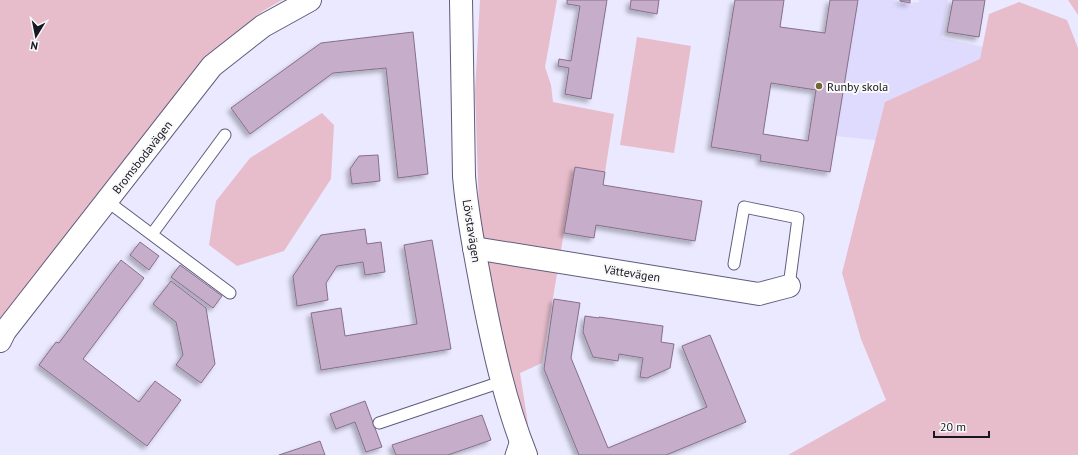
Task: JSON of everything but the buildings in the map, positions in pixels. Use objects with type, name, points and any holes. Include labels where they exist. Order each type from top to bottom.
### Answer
[{"type":"street","name":"Bromsbodavägen","points":[[0,341],[5,332],[212,66],[263,26],[310,0]]},
{"type":"street","name":"Lövstavägen","points":[[461,0],[464,176],[466,205],[501,382],[526,455]]},
{"type":"street","name":"Vättevägen","points":[[474,248],[759,294],[789,286]]},
{"type":"lane","points":[[152,234],[225,135]]},
{"type":"lane","points":[[107,201],[230,293]]},
{"type":"lane","points":[[734,264],[744,207],[798,218],[789,286]]},
{"type":"lane","points":[[379,423],[501,382]]},
{"type":"lane","points":[[511,455],[518,435]]},
{"type":"shaded area","points":[[0,0],[282,0],[263,11],[202,59],[0,324]]},
{"type":"shaded area","points":[[480,0],[557,0],[545,67],[551,85],[553,102],[614,114],[605,172],[575,167],[542,363],[520,373],[528,424],[527,426],[512,383],[502,343],[479,209],[475,92]]},
{"type":"shaded area","points":[[858,0],[892,0],[910,3],[919,2],[919,0],[948,0],[942,38],[993,49],[912,144],[836,136]]},
{"type":"shaded area","points":[[1068,0],[1078,0],[1078,15]]},
{"type":"shaded area","points":[[1019,2],[1067,20],[1078,48],[1078,455],[788,455],[886,400],[861,339],[842,273],[885,102],[980,59],[989,14]]},
{"type":"shaded area","points":[[637,37],[691,46],[674,153],[620,145]]},
{"type":"shaded area","points":[[322,113],[334,125],[331,179],[284,251],[237,266],[209,245],[216,201],[250,158]]},
{"type":"place","name":"Runby skola","points":[[819,86]]}]
